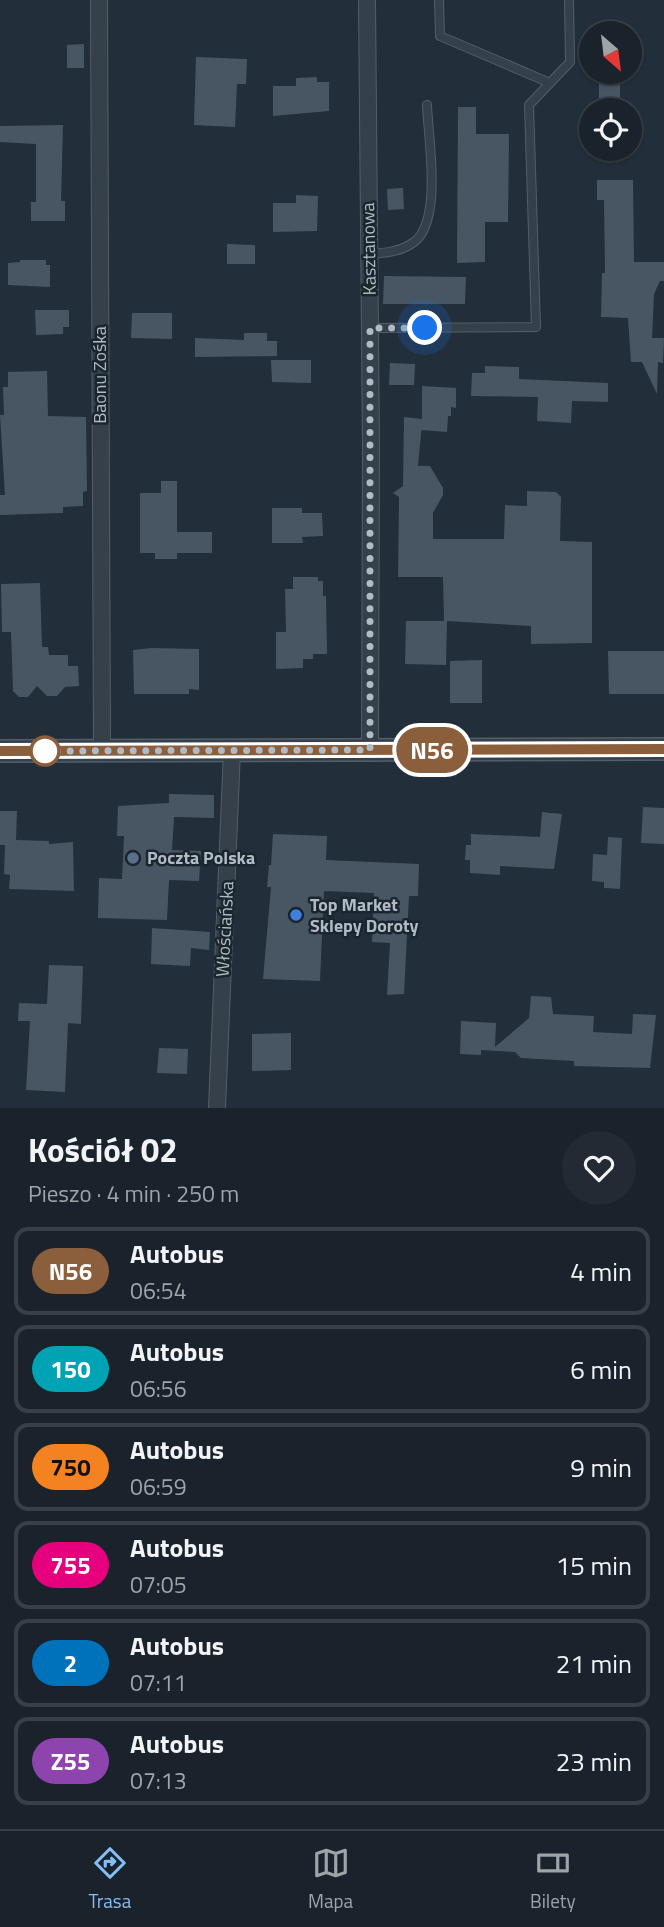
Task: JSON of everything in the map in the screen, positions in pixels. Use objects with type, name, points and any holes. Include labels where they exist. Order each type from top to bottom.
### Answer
[{"type":"street","name":"Baonu Zośka","points":[[99,0],[103,750]]},
{"type":"street","name":"Kasztanowa","points":[[367,0],[370,750]]},
{"type":"street","points":[[0,751],[664,749]]},
{"type":"street","name":"Włościańska","points":[[217,1108],[232,750]]},
{"type":"lane","points":[[439,0],[440,36],[550,83]]},
{"type":"lane","points":[[370,328],[536,327],[528,106],[570,62],[569,0]]},
{"type":"lane","points":[[369,254],[391,252],[413,244],[426,227],[432,206],[427,105]]},
{"type":"building","points":[[84,44],[84,68],[67,68],[67,45]]},
{"type":"building","points":[[196,57],[247,59],[246,84],[237,84],[235,127],[194,125]]},
{"type":"building","points":[[317,77],[317,82],[329,82],[329,111],[273,116],[273,86],[296,86],[296,78]]},
{"type":"building","points":[[599,84],[620,84],[620,98],[599,98]]},
{"type":"building","points":[[458,107],[476,107],[476,134],[509,134],[508,222],[485,222],[485,262],[457,263]]},
{"type":"building","points":[[63,125],[61,201],[65,201],[65,221],[31,221],[31,202],[36,202],[36,144],[0,142],[0,126]]},
{"type":"building","points":[[597,180],[633,180],[634,262],[664,262],[664,281],[660,281],[654,294],[652,338],[664,338],[663,363],[658,362],[657,394],[642,362],[631,362],[628,318],[601,317],[602,273],[605,273],[604,200],[597,200]]},
{"type":"building","points":[[403,188],[404,209],[388,210],[387,189]]},
{"type":"building","points":[[296,195],[318,196],[317,231],[273,232],[273,203],[296,203]]},
{"type":"building","points":[[227,244],[255,245],[255,264],[227,264]]},
{"type":"building","points":[[46,260],[46,265],[50,265],[50,287],[8,285],[8,263]]},
{"type":"building","points":[[384,276],[466,277],[465,304],[383,304]]},
{"type":"building","points":[[35,310],[69,310],[69,327],[63,327],[63,334],[36,335]]},
{"type":"building","points":[[132,313],[172,313],[172,339],[131,338]]},
{"type":"building","points":[[244,333],[267,333],[267,341],[277,341],[277,356],[195,357],[195,338],[244,340]]},
{"type":"building","points":[[271,360],[311,360],[311,383],[272,382]]},
{"type":"building","points":[[390,363],[415,364],[414,385],[389,385]]},
{"type":"building","points":[[485,366],[519,367],[519,379],[608,383],[608,402],[572,401],[571,423],[537,421],[538,397],[471,396],[472,373],[485,373]]},
{"type":"building","points":[[47,371],[48,416],[86,417],[87,491],[83,492],[83,506],[63,507],[63,513],[0,515],[0,495],[5,495],[0,415],[4,415],[3,387],[8,387],[8,372]]},
{"type":"building","points":[[422,386],[456,388],[456,408],[451,407],[447,432],[421,430],[418,466],[430,466],[443,488],[443,495],[433,513],[433,539],[504,539],[505,505],[527,506],[527,491],[556,492],[561,497],[560,541],[592,542],[592,643],[531,644],[531,626],[447,621],[446,665],[405,664],[406,621],[444,621],[443,577],[398,577],[399,497],[393,493],[403,486],[404,417],[422,419]]},
{"type":"building","points":[[161,481],[177,481],[177,532],[212,532],[212,553],[177,553],[177,559],[155,559],[155,553],[140,553],[140,493],[161,493]]},
{"type":"building","points":[[272,508],[302,508],[302,513],[322,513],[323,536],[302,537],[303,543],[272,543]]},
{"type":"building","points":[[293,577],[318,577],[318,581],[323,581],[323,596],[326,596],[327,654],[313,654],[313,659],[303,659],[303,668],[276,669],[276,632],[286,632],[285,589],[293,589]]},
{"type":"building","points":[[40,583],[42,647],[48,647],[49,655],[68,655],[68,666],[78,666],[79,686],[65,687],[57,696],[47,696],[37,686],[28,697],[19,697],[13,691],[11,632],[2,632],[1,584]]},
{"type":"building","points":[[199,649],[199,690],[189,689],[189,694],[134,694],[133,650]]},
{"type":"building","points":[[608,651],[664,651],[664,694],[609,694]]},
{"type":"building","points":[[482,660],[482,703],[450,703],[450,661]]},
{"type":"building","points":[[169,794],[214,795],[214,818],[174,817],[172,850],[201,851],[199,881],[169,880],[167,920],[98,918],[99,878],[122,879],[124,836],[117,836],[118,806],[169,803]]},
{"type":"building","points":[[643,807],[664,808],[664,844],[641,843]]},
{"type":"building","points":[[0,811],[17,811],[16,840],[49,841],[49,844],[73,842],[74,891],[9,889],[10,875],[4,874],[5,845],[0,845]]},
{"type":"building","points":[[542,812],[562,814],[554,869],[500,866],[500,875],[470,873],[470,860],[465,860],[466,845],[471,845],[471,834],[540,837]]},
{"type":"building","points":[[273,834],[327,836],[326,860],[419,864],[418,896],[409,896],[404,994],[387,995],[390,943],[372,942],[374,893],[324,891],[320,981],[263,979],[271,887],[267,887]]},
{"type":"building","points":[[608,837],[622,838],[620,889],[604,888],[604,882],[592,881],[593,854],[607,855]]},
{"type":"building","points":[[152,928],[210,932],[209,950],[191,948],[190,966],[151,964]]},
{"type":"building","points":[[49,965],[83,966],[81,1024],[68,1023],[65,1092],[26,1090],[30,1021],[18,1021],[19,1003],[47,1004]]},
{"type":"building","points":[[531,996],[551,997],[553,1014],[594,1016],[593,1032],[632,1034],[633,1014],[656,1015],[650,1068],[574,1066],[574,1061],[521,1058],[515,1052],[481,1050],[481,1055],[460,1054],[461,1021],[496,1023],[495,1047],[529,1018]]},
{"type":"building","points":[[291,1033],[291,1070],[252,1071],[252,1034]]},
{"type":"building","points":[[159,1048],[188,1049],[187,1074],[157,1073]]},
{"type":"bus line","name":"N56","points":[[0,751],[664,749]]},
{"type":"place","name":"Poczta Polska","points":[[133,858]]},
{"type":"place","name":"Top Market Sklepy Doroty","points":[[296,915]]},
{"type":"route","points":[[45,751],[370,750],[370,328],[425,328]]}]
